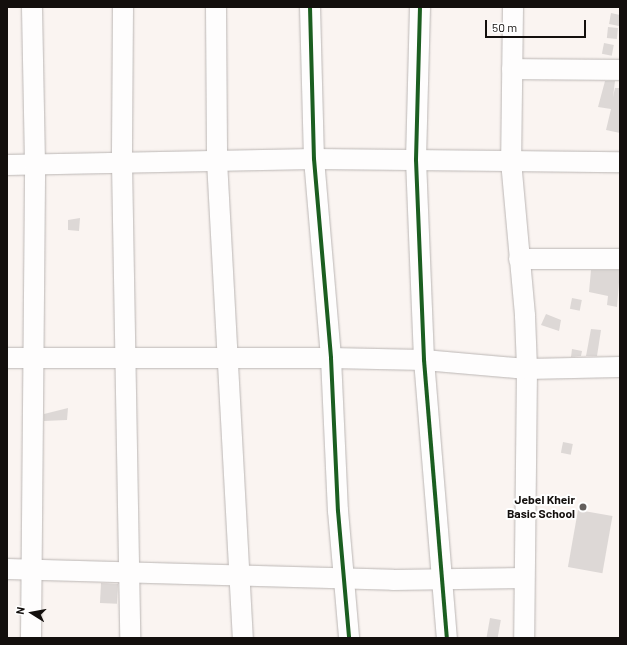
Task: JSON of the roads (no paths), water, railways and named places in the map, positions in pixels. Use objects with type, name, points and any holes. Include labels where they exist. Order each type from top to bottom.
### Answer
[{"type":"street","points":[[31,638],[35,164],[32,7]]},
{"type":"street","points":[[123,7],[122,163],[130,638]]},
{"type":"street","points":[[216,7],[217,161],[243,638]]},
{"type":"street","points":[[310,7],[314,159],[331,358],[343,579],[348,638]]},
{"type":"street","points":[[420,7],[416,160],[424,360],[447,638]]},
{"type":"street","points":[[513,7],[511,161],[527,369],[524,638]]},
{"type":"street","points":[[512,69],[620,70]]},
{"type":"street","points":[[7,165],[314,159],[620,162]]},
{"type":"street","points":[[519,259],[620,259]]},
{"type":"street","points":[[7,358],[331,358],[424,360],[527,369],[620,367]]},
{"type":"street","points":[[7,569],[443,581],[524,578]]},
{"type":"place","name":"Jebel Kheir Basic School","points":[[583,507]]}]
